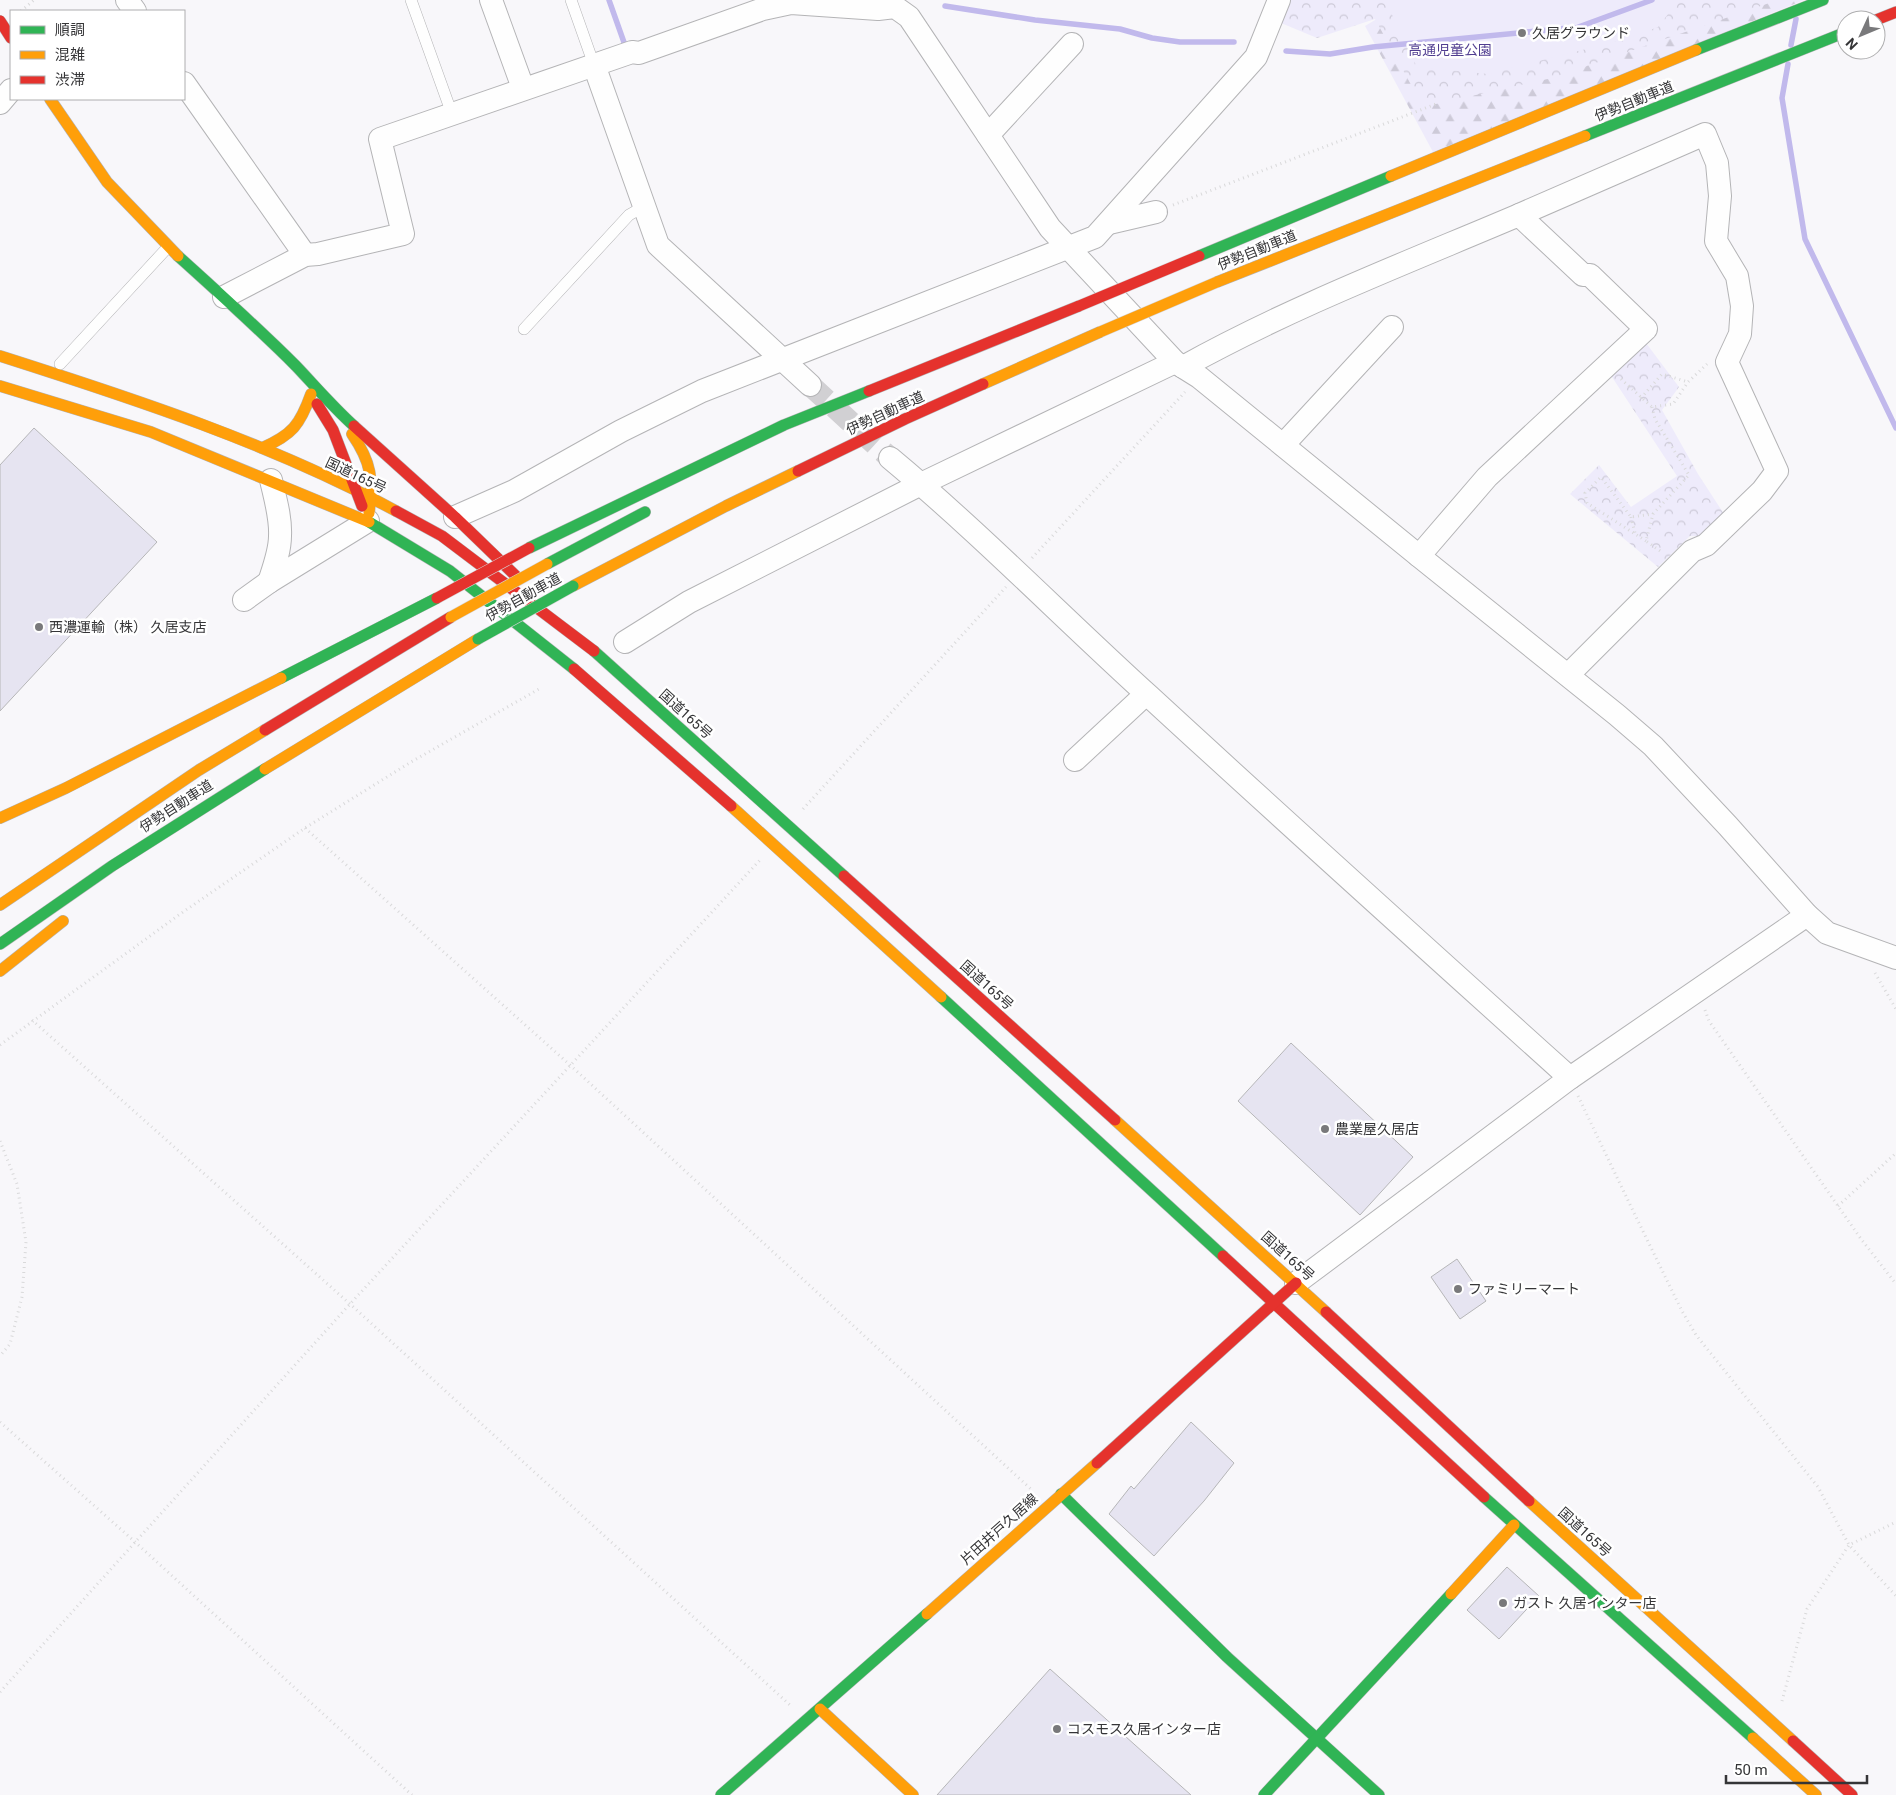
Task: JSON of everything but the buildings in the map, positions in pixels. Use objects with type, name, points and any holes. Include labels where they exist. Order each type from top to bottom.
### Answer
[{"type":"main road","name":"伊勢自動車道","points":[[832,418],[892,389],[1079,306],[1686,54],[1823,0]]},
{"type":"main road","points":[[0,21],[10,36]]},
{"type":"main road","name":"伊勢自動車道","points":[[0,944],[112,866],[216,798],[478,639],[573,586],[726,506],[905,419],[1217,282],[1836,36]]},
{"type":"main road","points":[[51,100],[107,182],[168,247],[224,297],[296,366],[334,408],[455,517],[585,643]]},
{"type":"main road","points":[[224,297],[311,394],[333,430],[368,521]]},
{"type":"main road","points":[[0,818],[66,788],[437,598],[529,548],[784,425],[1079,306]]},
{"type":"main road","name":"国道165号","points":[[0,356],[97,387],[262,448],[356,490],[442,536],[585,643],[1296,1283],[1530,1502],[1852,1795]]},
{"type":"main road","points":[[0,386],[151,432],[271,480],[368,521],[450,572],[579,673],[775,844],[1514,1525],[1816,1795]]},
{"type":"main road","points":[[262,448],[286,437],[297,426],[307,407],[311,394]]},
{"type":"main road","points":[[334,408],[366,452],[372,475],[368,521]]},
{"type":"main road","name":"伊勢自動車道","points":[[0,905],[199,770],[451,617],[659,504]]},
{"type":"main road","points":[[124,872],[216,798]]},
{"type":"main road","points":[[0,971],[70,916]]},
{"type":"main road","name":"片田井戸久居線","points":[[721,1795],[1049,1506],[1296,1283]]},
{"type":"main road","points":[[1061,1494],[1227,1657],[1380,1795]]},
{"type":"main road","points":[[1264,1795],[1514,1525]]},
{"type":"main road","points":[[820,1709],[913,1795]]},
{"type":"street","points":[[491,0],[523,88]]},
{"type":"street","points":[[455,517],[514,491],[621,432],[702,391],[1095,237],[1256,57],[1279,0]]},
{"type":"street","points":[[224,297],[304,255],[403,234],[380,139],[523,88],[632,52],[639,53],[763,9],[791,3],[878,9],[895,4],[909,17],[1050,228],[1186,368],[1568,675],[1653,746],[1728,826],[1807,915],[1827,933],[1896,958]]},
{"type":"street","points":[[988,135],[1072,44]]},
{"type":"street","points":[[594,66],[658,245],[810,385]]},
{"type":"street","points":[[185,84],[304,255]]},
{"type":"street","points":[[0,103],[10,91]]},
{"type":"street","points":[[624,642],[689,602],[921,484],[1186,368],[1219,347],[1358,282],[1519,215],[1705,134],[1717,163],[1720,196],[1716,242],[1737,276],[1742,306],[1740,334],[1728,362],[1777,471],[1762,491],[1706,545],[1692,551],[1568,675]]},
{"type":"street","points":[[1108,223],[1156,212]]},
{"type":"street","points":[[1419,556],[1487,477],[1607,367],[1646,328],[1590,275],[1583,275],[1519,215]]},
{"type":"street","points":[[1283,445],[1392,327]]},
{"type":"street","points":[[890,458],[1018,573],[1146,694],[1570,1078]]},
{"type":"street","points":[[269,582],[277,555],[280,536],[279,520],[271,480]]},
{"type":"street","points":[[244,600],[269,582],[368,521]]},
{"type":"street","points":[[1075,760],[1146,694]]},
{"type":"street","points":[[1296,1283],[1570,1078],[1807,915]]},
{"type":"lane","points":[[411,0],[452,114]]},
{"type":"lane","points":[[571,0],[594,66]]},
{"type":"lane","points":[[524,329],[629,215],[643,207]]},
{"type":"lane","points":[[60,364],[168,247]]},
{"type":"path","points":[[22,10],[34,0]]},
{"type":"path","points":[[1156,212],[1436,104]]},
{"type":"path","points":[[1652,407],[1674,404],[1688,382],[1712,359]]},
{"type":"path","points":[[1607,367],[1652,407],[1655,419],[1689,476],[1653,514],[1646,541]]},
{"type":"path","points":[[799,814],[1018,573],[1186,368]]},
{"type":"path","points":[[1641,398],[1662,374],[1688,382]]},
{"type":"path","points":[[1635,534],[1631,517],[1601,476],[1585,493],[1587,503],[1679,564]]},
{"type":"path","points":[[1631,517],[1653,514]]},
{"type":"path","points":[[0,1045],[183,912],[305,828],[411,762],[540,689]]},
{"type":"path","points":[[305,828],[570,1065],[1049,1506]]},
{"type":"path","points":[[0,1692],[134,1541],[350,1304],[775,844]]},
{"type":"path","points":[[1858,944],[1896,1009]]},
{"type":"path","points":[[1697,990],[1709,1021],[1861,1239],[1896,1284]]},
{"type":"path","points":[[32,1020],[350,1304],[806,1720]]},
{"type":"path","points":[[1570,1078],[1691,1327],[1818,1487],[1849,1545],[1896,1596]]},
{"type":"path","points":[[0,1141],[17,1184],[26,1242],[22,1297],[10,1344],[0,1356]]},
{"type":"path","points":[[1838,1206],[1896,1153]]},
{"type":"path","points":[[0,1422],[134,1541],[412,1795]]},
{"type":"path","points":[[1776,1725],[1807,1609],[1849,1545],[1896,1522]]},
{"type":"green space","name":"高通児童公園","points":[[1290,0],[1778,0],[1552,78],[1436,104],[1421,103],[1375,19],[1317,38],[1281,23]]},
{"type":"green space","name":"久居グラウンド","points":[[1385,0],[1679,0],[1658,27],[1626,39],[1488,74],[1417,67]]},
{"type":"green space","name":"高通児童公園","points":[[1691,0],[1804,0],[1433,152],[1365,26],[1390,11]]},
{"type":"green space","points":[[1646,343],[1679,387],[1662,410],[1698,474],[1724,514],[1701,536],[1690,536],[1658,567],[1570,494],[1599,465],[1631,507],[1677,476],[1610,374]]},
{"type":"waterway","points":[[609,0],[626,48]]},
{"type":"waterway","points":[[1286,51],[1330,54],[1373,47],[1573,29],[1652,0]]},
{"type":"waterway","points":[[945,6],[1035,20],[1120,29],[1152,38],[1180,42],[1234,42]]},
{"type":"waterway","points":[[1791,45],[1796,19]]},
{"type":"waterway","points":[[1788,64],[1782,98],[1805,239],[1896,428]]},
{"type":"tunnel","points":[[810,385],[890,458]]},
{"type":"traffic: fast","points":[[1696,50],[1823,0]]},
{"type":"traffic: fast","points":[[1585,136],[1836,36]]},
{"type":"traffic: fast","points":[[1199,256],[1391,176]]},
{"type":"traffic: fast","points":[[178,256],[282,352],[354,426]]},
{"type":"traffic: fast","points":[[529,548],[784,425],[869,391]]},
{"type":"traffic: fast","points":[[547,564],[645,512]]},
{"type":"traffic: fast","points":[[369,522],[450,571],[574,669]]},
{"type":"traffic: fast","points":[[478,639],[573,586]]},
{"type":"traffic: fast","points":[[281,678],[437,598]]},
{"type":"traffic: fast","points":[[594,651],[844,876]]},
{"type":"traffic: fast","points":[[0,944],[112,866],[265,769]]},
{"type":"traffic: fast","points":[[941,997],[1223,1256]]},
{"type":"traffic: fast","points":[[1061,1494],[1227,1657],[1379,1795]]},
{"type":"traffic: fast","points":[[1484,1497],[1753,1738]]},
{"type":"traffic: fast","points":[[1264,1795],[1451,1594]]},
{"type":"traffic: fast","points":[[721,1795],[927,1614]]},
{"type":"traffic: slow","points":[[1391,176],[1696,50]]},
{"type":"traffic: slow","points":[[51,100],[107,182],[178,256]]},
{"type":"traffic: slow","points":[[1217,282],[1585,136]]},
{"type":"traffic: slow","points":[[1100,332],[1217,282]]},
{"type":"traffic: slow","points":[[983,384],[1100,332]]},
{"type":"traffic: slow","points":[[0,356],[202,424],[301,465],[396,511]]},
{"type":"traffic: slow","points":[[0,386],[151,432],[369,522]]},
{"type":"traffic: slow","points":[[262,448],[281,438],[294,428],[303,414],[311,394]]},
{"type":"traffic: slow","points":[[352,434],[364,454],[371,481],[369,513]]},
{"type":"traffic: slow","points":[[573,586],[726,506],[798,471]]},
{"type":"traffic: slow","points":[[451,617],[547,564]]},
{"type":"traffic: slow","points":[[265,769],[478,639]]},
{"type":"traffic: slow","points":[[0,818],[66,788],[281,678]]},
{"type":"traffic: slow","points":[[0,905],[199,770],[265,730]]},
{"type":"traffic: slow","points":[[731,806],[941,997]]},
{"type":"traffic: slow","points":[[0,971],[63,921]]},
{"type":"traffic: slow","points":[[1115,1120],[1326,1312]]},
{"type":"traffic: slow","points":[[927,1614],[1097,1463]]},
{"type":"traffic: slow","points":[[1529,1501],[1793,1741]]},
{"type":"traffic: slow","points":[[1451,1594],[1514,1525]]},
{"type":"traffic: slow","points":[[820,1709],[913,1795]]},
{"type":"traffic: slow","points":[[1753,1738],[1816,1795]]},
{"type":"traffic: jam","points":[[1886,16],[1896,12]]},
{"type":"traffic: jam","points":[[0,21],[10,36]]},
{"type":"traffic: jam","points":[[1079,306],[1199,256]]},
{"type":"traffic: jam","points":[[869,391],[1079,306]]},
{"type":"traffic: jam","points":[[798,471],[905,419],[983,384]]},
{"type":"traffic: jam","points":[[317,404],[333,430],[362,506]]},
{"type":"traffic: jam","points":[[354,426],[455,517],[519,579]]},
{"type":"traffic: jam","points":[[396,511],[442,536],[594,651]]},
{"type":"traffic: jam","points":[[437,598],[529,548]]},
{"type":"traffic: jam","points":[[265,730],[451,617]]},
{"type":"traffic: jam","points":[[574,669],[731,806]]},
{"type":"traffic: jam","points":[[844,876],[1115,1120]]},
{"type":"traffic: jam","points":[[1223,1256],[1484,1497]]},
{"type":"traffic: jam","points":[[1097,1463],[1296,1283]]},
{"type":"traffic: jam","points":[[1326,1312],[1529,1501]]},
{"type":"traffic: jam","points":[[1793,1741],[1852,1795]]},
{"type":"place","name":"久居グラウンド","points":[[1522,33]]},
{"type":"place","name":"西濃運輸（株） 久居支店","points":[[39,627]]},
{"type":"place","name":"農業屋久居店","points":[[1325,1129]]},
{"type":"place","name":"ファミリーマート","points":[[1458,1289]]},
{"type":"place","name":"ガスト 久居インター店","points":[[1503,1603]]},
{"type":"place","name":"コスモス久居インター店","points":[[1057,1729]]}]
